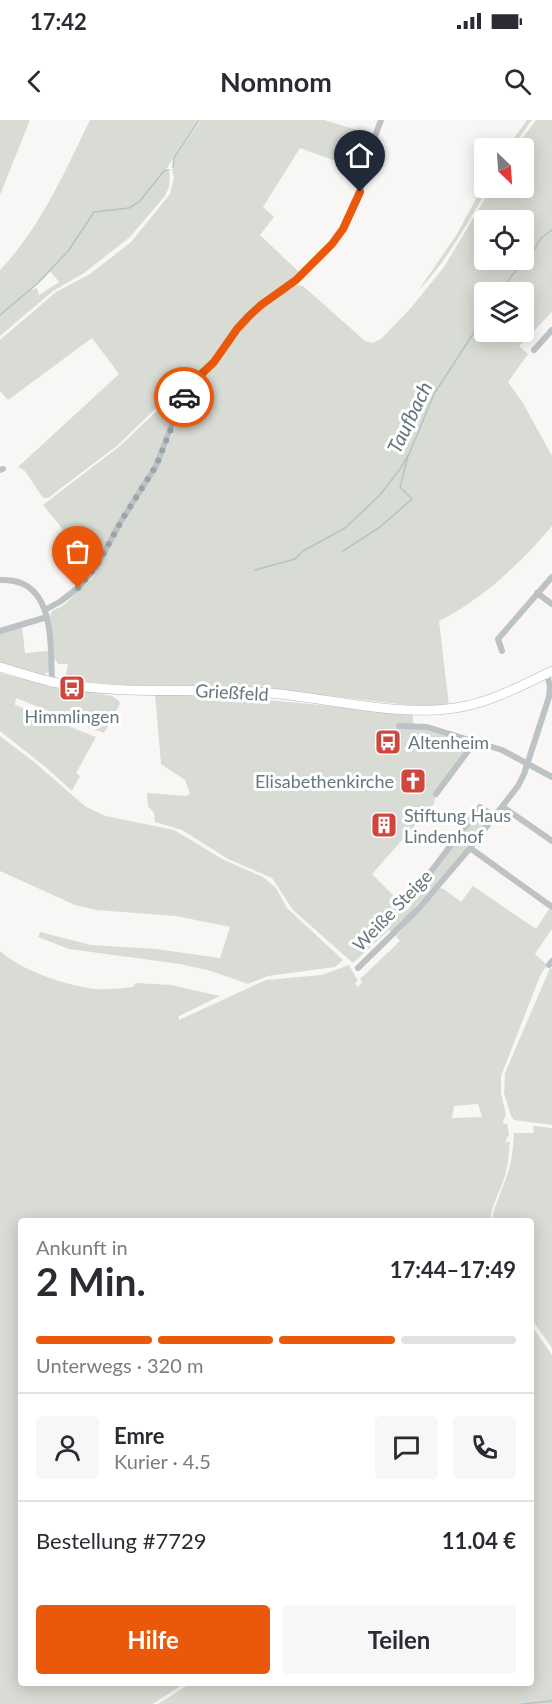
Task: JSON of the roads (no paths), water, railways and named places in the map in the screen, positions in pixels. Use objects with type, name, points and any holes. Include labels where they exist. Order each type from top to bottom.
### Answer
[{"type":"main road","name":"Grießfeld","points":[[0,667],[52,682],[118,689],[201,689],[259,693],[415,710],[455,708],[486,700],[549,673]]},
{"type":"street","points":[[0,631],[46,613],[78,588],[96,567],[123,518],[156,466],[182,399],[194,381],[214,362],[249,316],[268,299],[296,280],[332,244],[343,229],[360,192],[370,150],[381,120]]},
{"type":"street","points":[[534,350],[552,330]]},
{"type":"street","points":[[502,651],[498,639],[552,576]]},
{"type":"street","points":[[0,580],[13,580],[33,588],[46,613],[52,682]]},
{"type":"street","points":[[537,593],[552,604]]},
{"type":"street","name":"Weiße Steige","points":[[358,968],[410,917],[495,818],[518,786],[549,697],[549,673]]},
{"type":"street","points":[[399,726],[427,727],[502,750],[552,777]]},
{"type":"street","points":[[436,794],[474,742]]},
{"type":"street","name":"Weiße Steige","points":[[429,874],[480,807],[495,818]]},
{"type":"street","points":[[503,807],[552,842]]},
{"type":"street","points":[[470,848],[552,907]]},
{"type":"waterway","points":[[173,167],[174,158],[199,120]]},
{"type":"waterway","points":[[0,315],[38,283],[69,250],[94,212],[129,208],[139,202],[164,171],[169,170]]},
{"type":"waterway","name":"Taufbach","points":[[507,282],[522,262],[533,252],[541,238],[552,230]]},
{"type":"waterway","name":"Taufbach","points":[[255,570],[295,559],[303,551],[345,528],[380,495],[409,454],[434,394],[474,332]]},
{"type":"waterway","points":[[343,551],[380,527],[412,499],[400,487],[408,456]]},
{"type":"waterway","points":[[522,1704],[552,1701]]},
{"type":"place","name":"Himmlingen","points":[[72,688]]},
{"type":"place","name":"Altenheim","points":[[388,742]]},
{"type":"place","name":"Elisabethenkirche","points":[[413,781]]},
{"type":"place","name":"Stiftung Haus Lindenhof","points":[[384,825]]}]
